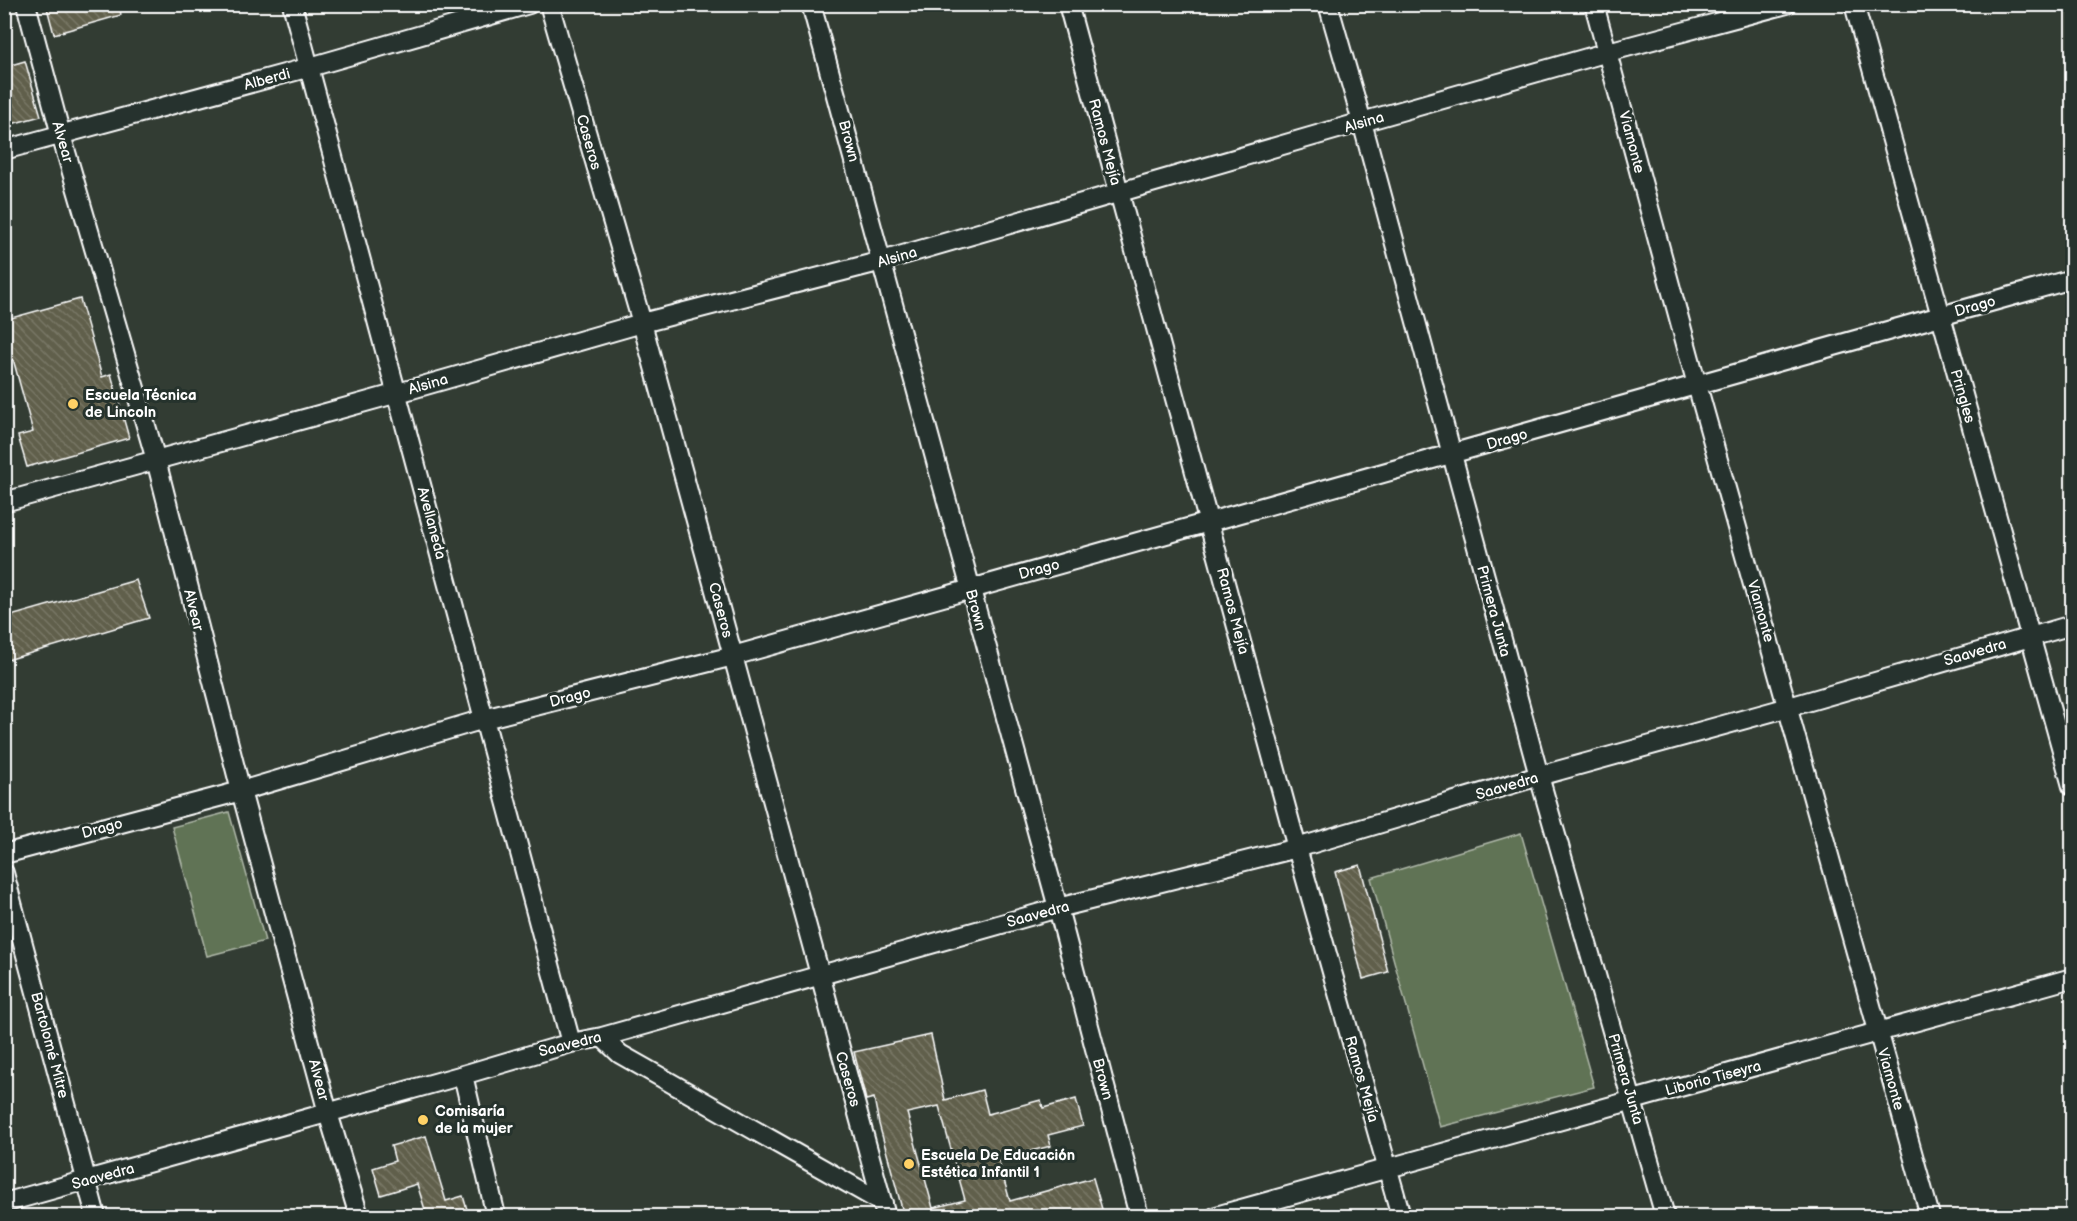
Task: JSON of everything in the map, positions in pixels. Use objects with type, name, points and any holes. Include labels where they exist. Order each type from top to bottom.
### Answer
[{"type":"street","name":"Alvear","points":[[26,4],[61,135],[156,460],[241,791],[328,1113],[359,1216]]},
{"type":"street","name":"Avellaneda","points":[[292,4],[571,1043]]},
{"type":"street","name":"Alberdi","points":[[4,150],[310,67],[529,4]]},
{"type":"street","name":"Caseros","points":[[549,4],[642,323],[885,1210]]},
{"type":"street","name":"Brown","points":[[811,4],[1058,908],[1139,1216]]},
{"type":"street","name":"Ramos Mejía","points":[[1068,4],[1297,848],[1401,1216]]},
{"type":"street","name":"Primera Junta","points":[[1328,4],[1539,776],[1665,1216]]},
{"type":"street","name":"Viamonte","points":[[1594,4],[1930,1216]]},
{"type":"street","name":"Alsina","points":[[4,502],[642,323],[882,261],[1608,52],[1787,4]]},
{"type":"street","name":"Pringles","points":[[1854,4],[2073,786]]},
{"type":"street","name":"Drago","points":[[4,854],[241,791],[484,719],[733,656],[2073,279]]},
{"type":"street","name":"Saavedra","points":[[4,1203],[1058,908],[1297,848],[1539,776],[2073,625]]},
{"type":"street","name":"Bartolomé Mitre","points":[[4,873],[96,1216]]},
{"type":"street","name":"Liborio Tiseyra","points":[[1216,1216],[2073,978]]},
{"type":"street","points":[[602,1037],[620,1054],[885,1210]]},
{"type":"street","points":[[463,1075],[496,1216]]},
{"type":"green space","points":[[229,812],[265,941],[207,956],[172,827]]},
{"type":"green space","points":[[1521,833],[1594,1087],[1440,1127],[1371,878]]},
{"type":"building","points":[[46,4],[119,4],[121,15],[54,34]]},
{"type":"building","points":[[25,61],[41,116],[4,126],[4,67]]},
{"type":"building","name":"Escuela Técnica de Lincoln","points":[[80,299],[102,377],[111,374],[129,438],[27,467],[18,436],[33,432],[13,359],[4,361],[4,320]]},
{"type":"building","points":[[136,580],[149,618],[4,661],[4,618]]},
{"type":"building","points":[[1360,865],[1388,972],[1363,979],[1335,872]]},
{"type":"building","points":[[931,1035],[945,1100],[982,1090],[988,1114],[1041,1100],[1043,1108],[1076,1099],[1083,1126],[1048,1135],[1051,1146],[998,1159],[1010,1201],[1093,1178],[1104,1216],[904,1216],[874,1098],[866,1100],[854,1052]],"holes":[[[939,1106],[965,1200],[933,1208],[907,1113]]]},
{"type":"building","points":[[426,1136],[446,1201],[463,1196],[469,1216],[427,1216],[417,1184],[381,1195],[373,1168],[395,1161],[391,1146]]},
{"type":"place","name":"Escuela Técnica de Lincoln","points":[[73,404]]},
{"type":"place","name":"Comisaría de la mujer","points":[[423,1120]]},
{"type":"place","name":"Escuela De Educación Estética Infantil 1","points":[[909,1164]]}]
